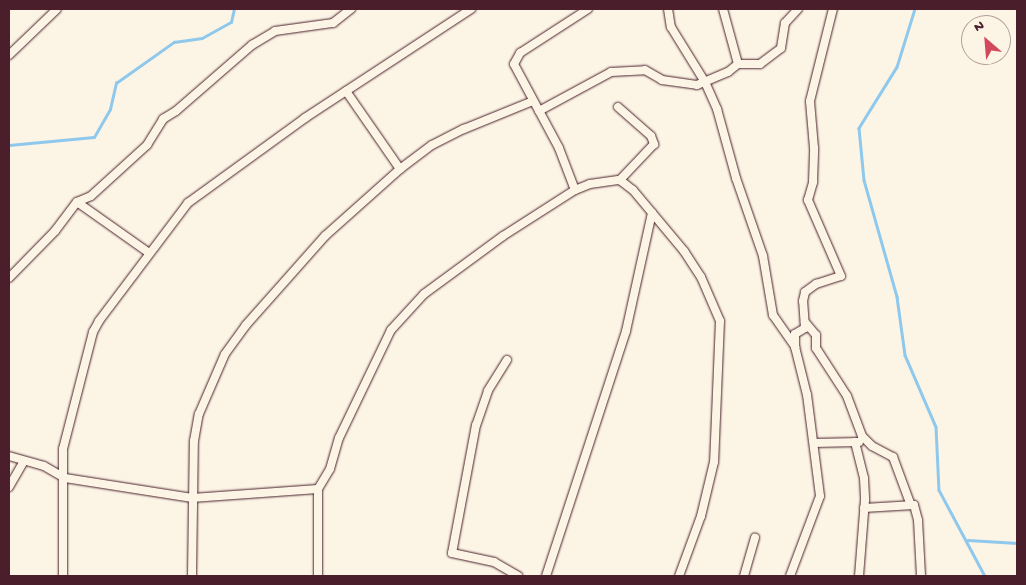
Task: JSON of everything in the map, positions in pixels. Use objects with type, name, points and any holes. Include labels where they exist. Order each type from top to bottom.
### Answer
[{"type":"street","points":[[9,55],[57,9]]},
{"type":"street","points":[[9,278],[56,231],[77,202],[91,196],[147,145],[163,119],[176,111],[252,45],[275,31],[333,23],[351,9]]},
{"type":"street","points":[[63,576],[65,478],[63,450],[92,332],[188,203],[231,169],[471,9]]},
{"type":"street","points":[[575,190],[560,148],[514,64],[516,58],[588,9]]},
{"type":"street","points":[[668,9],[671,27],[705,82],[717,109],[736,178],[763,256],[773,315],[795,347]]},
{"type":"street","points":[[723,9],[738,64]]},
{"type":"street","points":[[539,112],[611,72],[645,70],[662,80],[698,85],[738,64],[760,64],[777,53],[783,44],[785,23],[798,9]]},
{"type":"street","points":[[790,576],[820,496],[807,395],[795,347],[795,334],[805,328],[803,301],[806,292],[816,284],[841,276],[840,266],[813,217],[808,200],[813,182],[814,148],[810,101],[833,9]]},
{"type":"street","points":[[346,91],[400,169]]},
{"type":"street","points":[[192,576],[193,457],[199,414],[225,354],[246,325],[325,236],[400,169],[432,145],[464,128],[533,101]]},
{"type":"street","points":[[318,576],[318,489],[330,469],[339,438],[377,353],[402,316],[442,279],[575,190],[590,184],[620,180],[654,144],[651,136],[618,107]]},
{"type":"street","points":[[620,180],[652,213],[694,265],[720,321],[714,462],[701,516],[679,576]]},
{"type":"street","points":[[77,202],[149,253]]},
{"type":"street","points":[[546,576],[626,331],[652,213]]},
{"type":"street","points":[[805,322],[816,334],[816,348],[847,396],[866,442]]},
{"type":"street","points":[[506,360],[488,391],[476,425],[452,553],[494,562],[518,576]]},
{"type":"street","points":[[855,442],[864,478],[864,508],[859,576]]},
{"type":"street","points":[[814,443],[866,442],[893,457],[910,503],[916,508],[921,576]]},
{"type":"street","points":[[9,456],[44,466],[65,478],[192,498],[318,489]]},
{"type":"street","points":[[9,487],[24,461]]},
{"type":"street","points":[[864,508],[910,503]]},
{"type":"street","points":[[744,576],[755,538]]},
{"type":"waterway","points":[[9,145],[94,137],[110,109],[116,83],[174,42],[202,38],[231,22],[234,9]]},
{"type":"waterway","points":[[915,9],[897,67],[859,128],[864,180],[897,297],[905,355],[936,427],[939,490],[985,576]]},
{"type":"waterway","points":[[968,540],[1017,543]]}]
